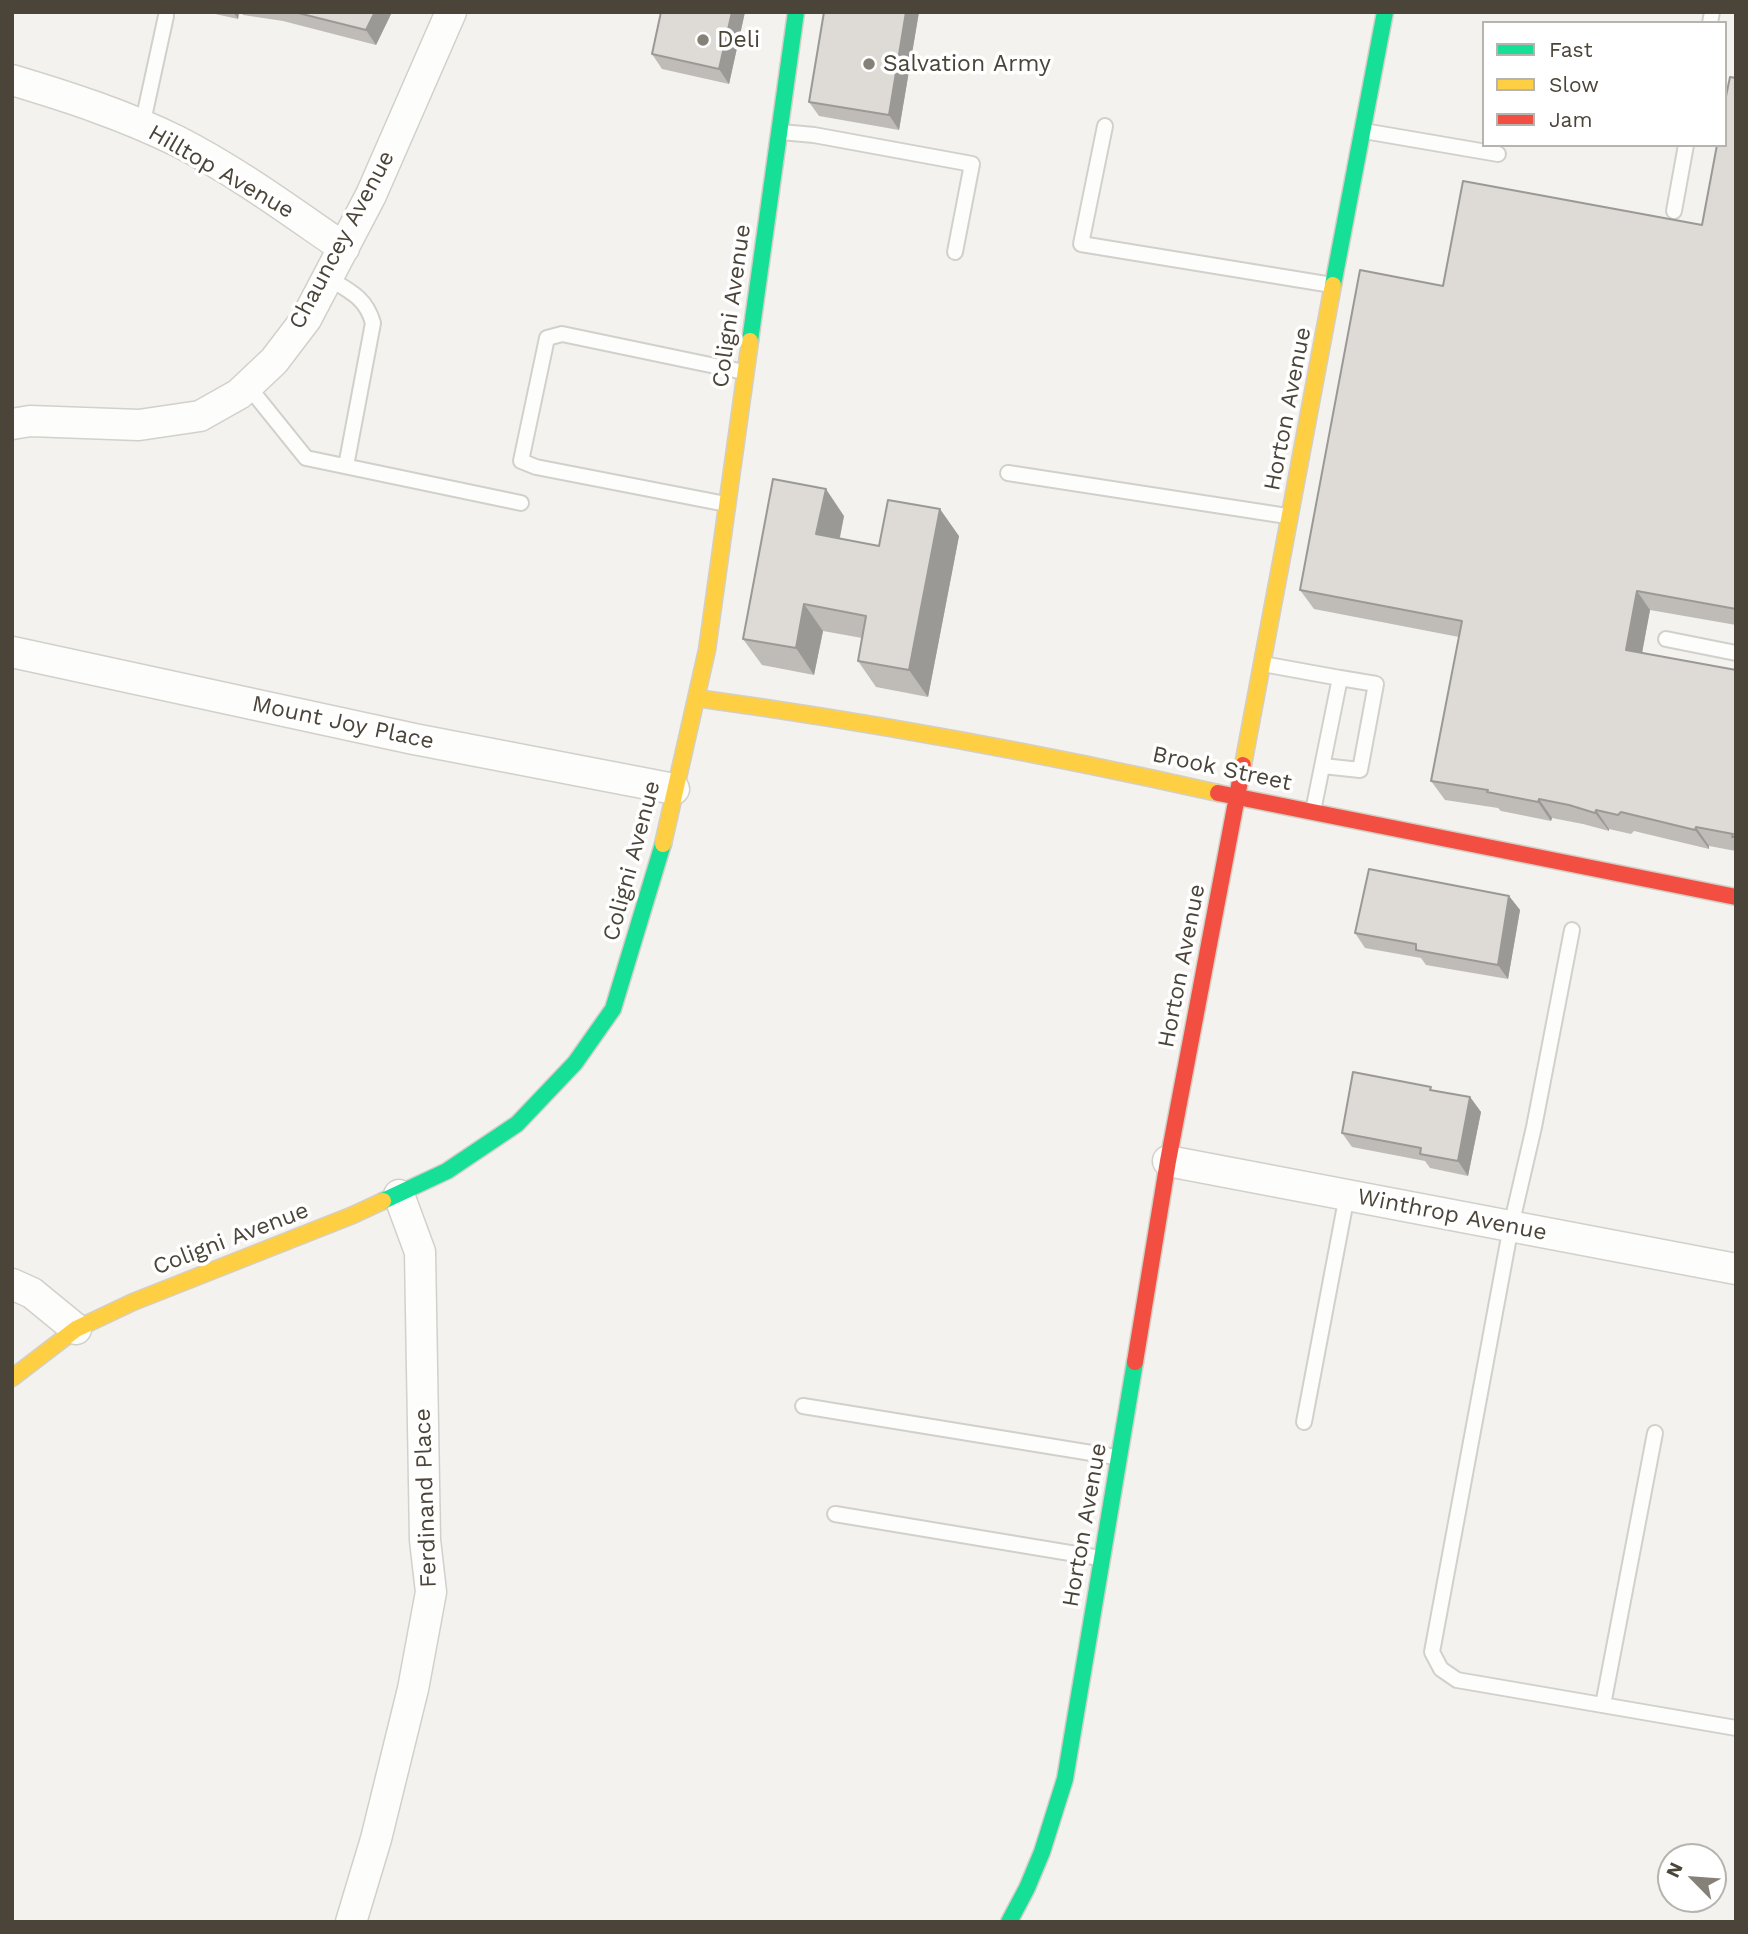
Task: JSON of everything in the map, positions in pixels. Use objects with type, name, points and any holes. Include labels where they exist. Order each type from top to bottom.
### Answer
[{"type":"street","name":"Chauncey Avenue","points":[[12,424],[30,421],[139,425],[200,416],[248,386],[274,361],[306,319],[371,195],[451,12]]},
{"type":"street","name":"Coligni Avenue","points":[[12,1378],[76,1329],[133,1301],[352,1216],[447,1171],[517,1124],[575,1063],[613,1009],[662,850],[707,650],[796,12]]},
{"type":"street","name":"Horton Avenue","points":[[1009,1922],[1025,1896],[1046,1845],[1065,1779],[1168,1161],[1385,12]]},
{"type":"street","name":"Hilltop Avenue","points":[[12,80],[93,104],[178,142],[263,192],[344,248]]},
{"type":"street","name":"Mount Joy Place","points":[[12,652],[414,739],[674,789]]},
{"type":"street","name":"Brook Street","points":[[696,698],[785,710],[1088,764],[1238,797],[1736,897]]},
{"type":"street","name":"Winthrop Avenue","points":[[1168,1161],[1736,1269]]},
{"type":"street","name":"Ferdinand Place","points":[[351,1922],[376,1839],[413,1689],[431,1592],[425,1540],[420,1252],[399,1195]]},
{"type":"street","points":[[12,1284],[32,1293],[76,1329]]},
{"type":"lane","points":[[142,126],[166,16]]},
{"type":"lane","points":[[1104,126],[1081,244],[1334,286]]},
{"type":"lane","points":[[1363,131],[1498,154]]},
{"type":"lane","points":[[780,132],[814,135],[972,164],[956,253]]},
{"type":"lane","points":[[1674,211],[1686,147]]},
{"type":"lane","points":[[328,278],[356,295],[368,308],[373,323],[346,466]]},
{"type":"lane","points":[[727,505],[536,467],[521,461],[547,338],[562,334],[746,372]]},
{"type":"lane","points":[[248,386],[306,458],[521,503]]},
{"type":"lane","points":[[1008,473],[1291,517]]},
{"type":"lane","points":[[1666,639],[1736,653]]},
{"type":"lane","points":[[1262,663],[1376,684],[1360,770],[1323,766]]},
{"type":"lane","points":[[1313,812],[1340,678]]},
{"type":"lane","points":[[1572,930],[1534,1127],[1511,1226],[1432,1652],[1441,1669],[1457,1679],[1736,1728]]},
{"type":"lane","points":[[1304,1422],[1347,1195]]},
{"type":"lane","points":[[803,1406],[1119,1457]]},
{"type":"lane","points":[[1603,1705],[1655,1433]]},
{"type":"lane","points":[[835,1514],[1102,1559]]},
{"type":"building","points":[[294,12],[375,12],[366,30]]},
{"type":"building","name":"Deli","points":[[661,12],[732,12],[719,69],[652,54]]},
{"type":"building","name":"Salvation Army","points":[[824,12],[906,12],[889,115],[809,102]]},
{"type":"building","points":[[1730,77],[1736,78],[1736,609],[1637,591],[1626,650],[1736,670],[1736,837],[1732,837],[1733,834],[1696,827],[1695,830],[1621,812],[1618,815],[1596,810],[1595,813],[1539,799],[1538,802],[1487,792],[1488,790],[1431,781],[1462,621],[1300,590],[1360,270],[1443,286],[1463,181],[1702,225],[1717,147],[1727,147],[1727,91]]},
{"type":"building","points":[[773,479],[826,489],[816,534],[879,546],[888,500],[940,509],[909,670],[858,661],[866,616],[804,604],[796,648],[743,639]]},
{"type":"building","points":[[1369,869],[1509,896],[1498,965],[1416,950],[1416,944],[1355,933]]},
{"type":"building","points":[[1353,1072],[1470,1097],[1458,1161],[1420,1154],[1421,1148],[1342,1133]]},
{"type":"traffic: fast","points":[[750,341],[796,12]]},
{"type":"traffic: fast","points":[[1333,285],[1385,12]]},
{"type":"traffic: fast","points":[[383,1201],[447,1171],[517,1124],[575,1063],[613,1009],[663,844]]},
{"type":"traffic: fast","points":[[1009,1922],[1042,1852],[1065,1779],[1135,1362]]},
{"type":"traffic: slow","points":[[1243,765],[1333,285]]},
{"type":"traffic: slow","points":[[663,844],[707,650],[750,341]]},
{"type":"traffic: slow","points":[[696,698],[958,740],[1218,793]]},
{"type":"traffic: slow","points":[[12,1378],[76,1329],[133,1302],[383,1201]]},
{"type":"traffic: jam","points":[[1135,1362],[1168,1161],[1243,765]]},
{"type":"traffic: jam","points":[[1218,793],[1736,897]]},
{"type":"place","name":"Deli","points":[[703,40]]},
{"type":"place","name":"Salvation Army","points":[[869,64]]}]
